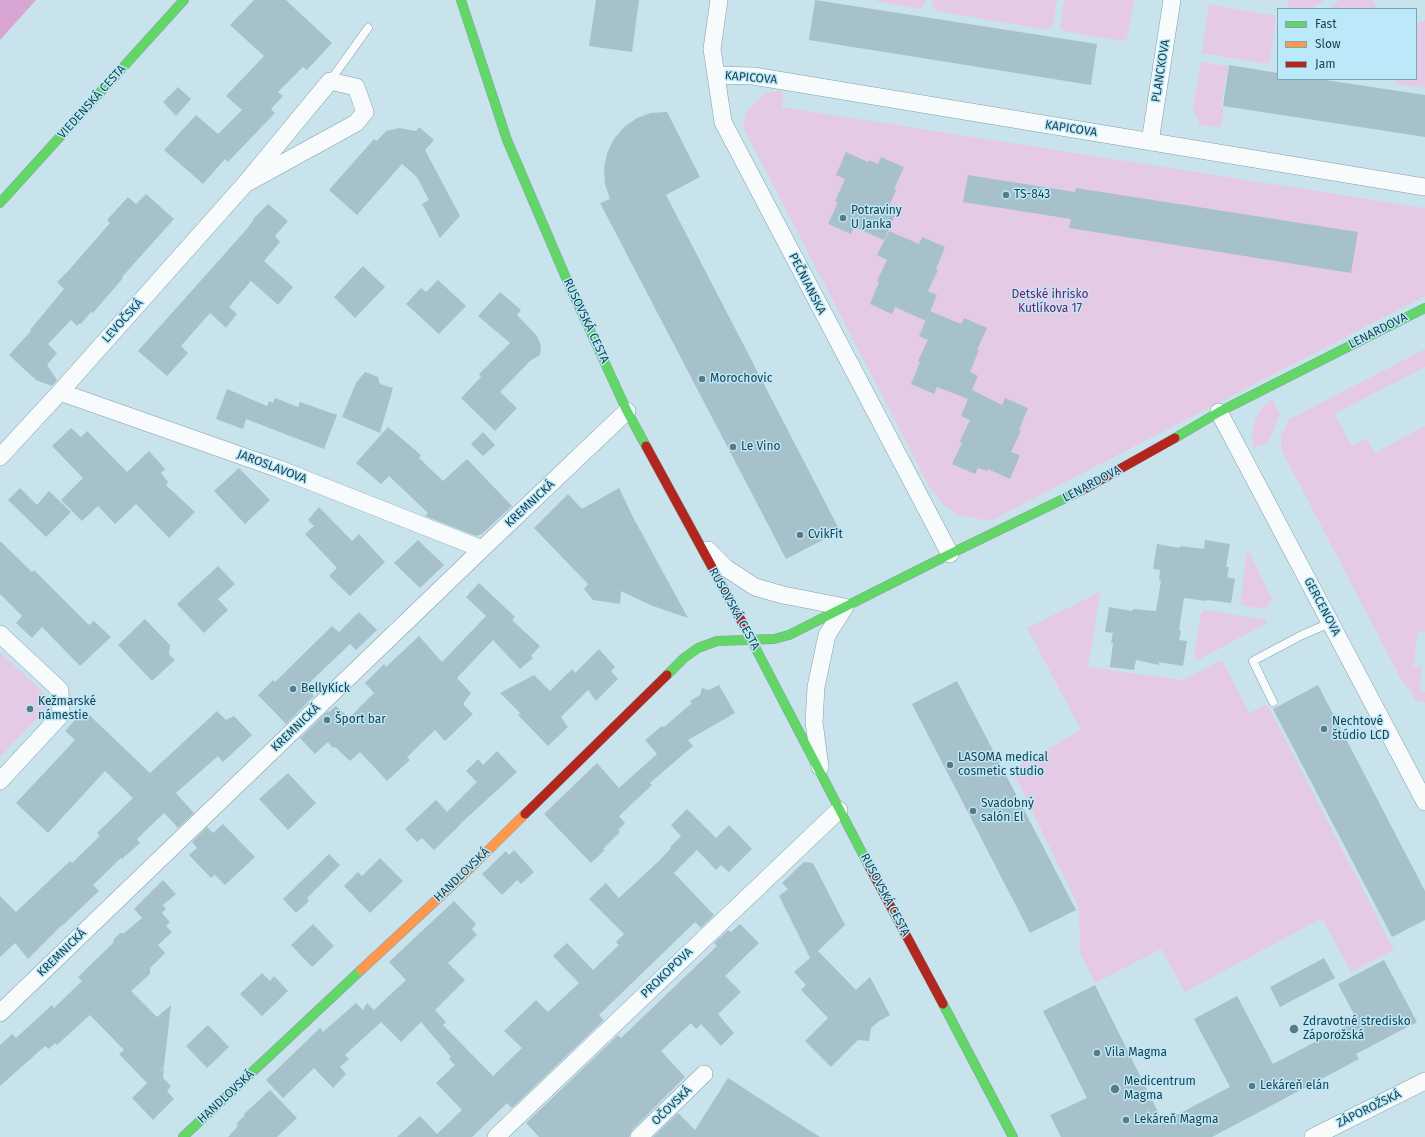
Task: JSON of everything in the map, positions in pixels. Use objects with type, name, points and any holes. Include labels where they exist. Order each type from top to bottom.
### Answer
[{"type":"street","name":"VIEDENSKÁ CESTA","points":[[0,203],[184,0]]},
{"type":"street","name":"RUSOVSKÁ CESTA","points":[[461,0],[507,140],[530,197],[627,411],[752,640],[839,810],[1013,1137]]},
{"type":"street","name":"PEČNIANSKA","points":[[719,0],[712,49],[723,122],[950,554]]},
{"type":"street","name":"PLANCKOVA","points":[[1150,142],[1172,0]]},
{"type":"street","name":"RUSOVSKÁ CESTA","points":[[478,23],[483,68]]},
{"type":"street","name":"KAPICOVA","points":[[716,75],[753,76],[1425,187]]},
{"type":"street","name":"LEVOČSKÁ","points":[[0,457],[60,392],[245,184],[330,81],[356,87],[365,112],[356,123],[245,184]]},
{"type":"street","name":"LENARDOVA","points":[[752,640],[774,639],[789,635],[950,554],[1085,489],[1219,412],[1425,308]]},
{"type":"street","name":"JAROSLAVOVA","points":[[60,392],[279,469],[482,549]]},
{"type":"street","name":"KREMNICKÁ","points":[[0,1012],[627,411]]},
{"type":"street","name":"GERCENOVA","points":[[1219,412],[1425,802]]},
{"type":"street","points":[[694,535],[726,568],[755,586],[782,595],[845,607],[827,635],[816,687],[814,722],[821,774]]},
{"type":"street","points":[[0,634],[60,690],[61,715],[0,781]]},
{"type":"street","name":"HANDLOVSKÁ","points":[[183,1137],[460,878],[684,658],[698,648],[717,641],[752,640]]},
{"type":"street","name":"PROKOPOVA","points":[[496,1137],[839,810]]},
{"type":"street","name":"OČOVSKÁ","points":[[640,1137],[704,1074]]},
{"type":"street","name":"ZÁPOROŽSKÁ","points":[[1313,1137],[1425,1081]]},
{"type":"lane","points":[[330,81],[368,28]]},
{"type":"lane","points":[[1272,702],[1253,661],[1302,635],[1330,623]]},
{"type":"green space","points":[[875,0],[926,0],[925,4],[919,9]]},
{"type":"green space","points":[[932,0],[1057,0],[1053,26],[1049,30],[937,11],[932,4]]},
{"type":"green space","points":[[1064,0],[1134,0],[1127,39],[1124,41],[1064,31],[1060,26]]},
{"type":"green space","points":[[1288,0],[1325,0],[1312,8],[1287,8]]},
{"type":"green space","points":[[1339,0],[1372,0],[1378,8],[1331,8]]},
{"type":"green space","points":[[1209,4],[1276,16],[1270,62],[1266,64],[1202,53]]},
{"type":"green space","points":[[1425,20],[1425,88],[1396,84],[1396,80],[1417,80],[1417,23]]},
{"type":"green space","points":[[1201,62],[1228,66],[1221,107],[1224,108],[1221,127],[1200,125],[1193,108]]},
{"type":"green space","name":"Detské ihrisko Kutlíkova 17","points":[[783,90],[782,107],[1425,208],[1425,296],[990,521],[957,515],[942,503],[929,486],[743,127],[747,110],[765,93]]},
{"type":"green space","points":[[1425,349],[1425,367],[1334,414],[1352,446],[1366,438],[1375,453],[1425,426],[1425,632],[1418,631],[1413,669],[1416,666],[1422,668],[1419,691],[1425,692],[1425,703],[1415,700],[1410,690],[1402,681],[1281,449],[1281,438],[1288,420]]},
{"type":"green space","points":[[1272,399],[1280,414],[1268,443],[1253,448],[1253,427],[1257,416],[1262,407]]},
{"type":"green space","points":[[1247,552],[1250,553],[1272,599],[1266,609],[1243,606],[1240,603]]},
{"type":"green space","points":[[1100,592],[1088,667],[1182,680],[1222,660],[1249,713],[1267,704],[1394,950],[1351,972],[1322,918],[1185,992],[1161,949],[1095,983],[1080,952],[1079,908],[1012,769],[1081,730],[1027,628]]},
{"type":"green space","points":[[1205,610],[1266,620],[1267,623],[1198,660],[1194,658],[1201,613]]},
{"type":"green space","points":[[0,652],[53,702],[0,757]]},
{"type":"shaded area","points":[[0,0],[36,0],[0,40]]},
{"type":"building","points":[[254,0],[286,0],[332,43],[307,70],[303,67],[278,92],[283,96],[271,109],[275,113],[228,162],[225,159],[203,184],[164,150],[196,115],[218,134],[242,110],[226,96],[264,56],[230,25]]},
{"type":"building","points":[[596,0],[639,0],[632,52],[589,46]]},
{"type":"building","points":[[815,0],[1097,44],[1091,85],[809,40]]},
{"type":"building","points":[[1229,65],[1277,73],[1277,80],[1326,80],[1425,95],[1425,137],[1223,106]]},
{"type":"building","points":[[178,87],[191,99],[176,116],[163,102]]},
{"type":"building","points":[[667,112],[700,177],[666,195],[840,531],[786,559],[600,203],[610,199],[605,184],[604,168],[607,153],[614,139],[624,127],[637,118],[651,113]]},
{"type":"building","points":[[419,127],[434,140],[425,150],[460,216],[440,238],[422,204],[429,200],[417,177],[402,164],[357,215],[329,190],[374,139],[377,141],[386,131],[399,128],[416,131]]},
{"type":"building","points":[[846,152],[868,162],[869,160],[878,164],[881,157],[904,167],[894,189],[896,190],[887,212],[895,215],[884,240],[854,227],[851,234],[828,224],[838,202],[835,201],[845,179],[836,175]]},
{"type":"building","points":[[968,175],[1075,192],[1076,188],[1358,232],[1351,273],[1069,228],[1071,219],[963,202]]},
{"type":"building","points":[[146,194],[174,219],[122,277],[123,278],[93,313],[91,312],[81,324],[80,323],[77,326],[71,320],[48,344],[57,353],[47,365],[57,380],[52,386],[36,380],[9,355],[31,331],[30,330],[64,289],[57,282],[110,223],[107,220],[128,197],[136,204]]},
{"type":"building","points":[[268,204],[288,221],[275,236],[280,242],[264,261],[293,287],[278,305],[251,281],[229,307],[237,314],[226,328],[210,313],[181,346],[188,353],[167,376],[138,351],[245,231],[253,219]]},
{"type":"building","points":[[889,231],[919,244],[922,237],[945,247],[936,269],[938,270],[928,291],[937,295],[926,321],[895,307],[892,314],[870,304],[879,282],[877,281],[887,260],[877,255]]},
{"type":"building","points":[[363,266],[385,287],[355,318],[334,297]]},
{"type":"building","points":[[438,280],[466,306],[439,334],[406,304],[421,288],[426,292]]},
{"type":"building","points":[[500,292],[521,310],[517,315],[537,336],[541,346],[540,355],[530,361],[500,392],[517,408],[495,431],[461,398],[481,377],[479,374],[510,343],[478,316]]},
{"type":"building","points":[[930,311],[961,324],[964,318],[987,328],[977,350],[979,350],[970,372],[978,376],[972,390],[1002,405],[1005,398],[1028,408],[1019,430],[1021,431],[1011,452],[1020,455],[1010,479],[988,469],[987,471],[978,468],[975,474],[952,464],[962,443],[960,441],[970,420],[961,416],[968,399],[937,387],[934,394],[911,384],[920,362],[918,361],[928,340],[919,336]]},
{"type":"building","points":[[365,372],[378,377],[380,384],[393,388],[380,433],[342,417],[356,383]]},
{"type":"building","points":[[227,389],[267,406],[269,401],[273,403],[275,398],[298,407],[300,402],[337,415],[324,449],[246,419],[243,429],[216,419]]},
{"type":"building","points":[[388,427],[421,455],[419,458],[443,481],[467,459],[512,506],[482,534],[476,536],[425,516],[428,513],[389,476],[381,484],[356,463]]},
{"type":"building","points":[[71,428],[81,437],[87,431],[127,472],[149,451],[165,469],[161,473],[168,482],[166,485],[195,512],[169,538],[136,504],[115,524],[98,506],[82,521],[61,500],[83,478],[52,446]]},
{"type":"building","points":[[483,432],[495,445],[483,456],[471,444]]},
{"type":"building","points":[[239,468],[270,500],[245,524],[214,491]]},
{"type":"building","points":[[20,488],[37,505],[49,491],[71,512],[46,537],[8,500]]},
{"type":"building","points":[[619,488],[634,519],[688,618],[650,605],[621,591],[620,604],[593,600],[584,589],[588,584],[534,528],[568,494],[582,509]]},
{"type":"building","points":[[319,507],[352,541],[359,534],[385,562],[350,596],[329,576],[337,568],[305,534],[314,526],[308,520]]},
{"type":"building","points":[[418,540],[444,565],[420,588],[394,563]]},
{"type":"building","points":[[1205,540],[1230,544],[1226,567],[1229,567],[1227,577],[1235,579],[1231,603],[1184,598],[1179,630],[1181,631],[1179,640],[1187,641],[1183,666],[1159,662],[1159,665],[1136,660],[1134,670],[1110,667],[1113,633],[1105,632],[1109,607],[1132,611],[1133,609],[1156,611],[1161,580],[1159,580],[1160,570],[1153,569],[1157,544],[1180,548],[1180,546],[1204,549]]},
{"type":"building","points":[[0,541],[32,572],[34,570],[89,625],[94,621],[111,637],[80,666],[42,627],[32,638],[16,623],[22,616],[0,594]]},
{"type":"building","points":[[218,566],[235,584],[218,599],[228,610],[204,633],[177,604]]},
{"type":"building","points":[[479,583],[515,617],[512,620],[540,646],[531,656],[533,658],[520,669],[493,640],[457,678],[471,693],[463,704],[473,714],[445,741],[435,730],[407,757],[410,760],[387,781],[360,752],[350,761],[335,747],[333,748],[328,742],[315,754],[300,738],[328,711],[329,712],[336,706],[349,718],[374,693],[365,683],[384,664],[386,667],[419,636],[442,662],[486,616],[466,597]]},
{"type":"building","points":[[359,612],[377,630],[356,650],[350,644],[305,687],[314,696],[286,724],[258,695],[273,680],[275,682],[332,626],[339,632]]},
{"type":"building","points":[[145,619],[170,645],[169,654],[175,660],[152,681],[118,645]]},
{"type":"building","points":[[599,649],[615,667],[611,671],[618,679],[596,701],[588,690],[561,717],[568,727],[548,746],[518,715],[520,713],[500,693],[534,675],[550,691],[572,669],[575,673]]},
{"type":"building","points":[[957,681],[1076,910],[1030,933],[912,704]]},
{"type":"building","points":[[719,685],[735,713],[688,740],[693,746],[650,783],[652,785],[619,816],[625,823],[618,830],[620,832],[603,849],[605,850],[591,863],[544,814],[597,763],[619,788],[657,754],[645,740],[662,726],[664,727],[692,703],[690,701],[700,695],[702,688],[709,690]]},
{"type":"building","points":[[1318,685],[1425,891],[1425,920],[1392,937],[1273,709]]},
{"type":"building","points":[[84,710],[150,773],[217,711],[226,720],[234,716],[252,735],[223,762],[218,756],[176,793],[194,813],[178,828],[164,813],[137,839],[140,843],[122,859],[121,858],[93,885],[99,891],[28,959],[15,943],[0,957],[0,896],[16,912],[70,861],[72,863],[100,836],[97,833],[133,798],[105,771],[48,833],[16,803],[75,740],[65,731]]},
{"type":"building","points":[[497,751],[517,772],[434,850],[422,838],[417,842],[405,829],[436,800],[447,812],[477,782],[466,771],[478,759],[483,765]]},
{"type":"building","points":[[288,773],[316,803],[288,830],[259,799]]},
{"type":"building","points":[[687,809],[716,838],[729,825],[752,849],[729,872],[721,865],[716,870],[697,850],[674,873],[714,915],[701,928],[695,922],[599,1015],[604,1020],[512,1108],[507,1103],[472,1137],[397,1137],[420,1116],[437,1134],[462,1110],[436,1083],[455,1065],[449,1059],[451,1057],[421,1022],[401,1042],[381,1022],[345,1055],[349,1059],[340,1067],[346,1074],[333,1088],[314,1068],[283,1098],[266,1080],[320,1028],[323,1032],[356,1003],[363,1010],[367,1003],[374,1010],[406,980],[389,962],[454,901],[476,924],[472,929],[477,935],[448,963],[465,980],[435,1010],[446,1022],[443,1025],[493,1076],[522,1048],[504,1031],[536,1000],[548,1012],[579,983],[553,956],[567,943],[593,970],[619,945],[616,942],[624,934],[589,899],[606,883],[619,898],[660,860],[681,836],[671,825]]},
{"type":"building","points":[[223,824],[255,857],[225,885],[215,875],[211,878],[189,855],[197,848],[192,842],[207,827],[213,833]]},
{"type":"building","points":[[514,850],[534,872],[521,884],[517,880],[502,895],[482,874],[506,851],[509,855]]},
{"type":"building","points":[[329,854],[340,865],[307,898],[309,901],[296,913],[283,899]]},
{"type":"building","points":[[380,858],[403,881],[370,913],[344,886],[358,872],[362,876]]},
{"type":"building","points":[[804,862],[813,863],[845,925],[818,951],[856,990],[870,977],[890,1015],[879,1021],[871,1028],[869,1041],[858,1040],[831,1067],[805,1041],[828,1018],[801,990],[806,985],[794,972],[810,958],[779,896],[788,889],[782,883]]},
{"type":"building","points":[[163,880],[176,894],[163,905],[166,909],[162,913],[170,922],[166,926],[172,932],[158,945],[165,953],[150,968],[150,974],[131,991],[157,1017],[171,1005],[164,1066],[155,1076],[164,1067],[163,1078],[171,1086],[167,1091],[174,1099],[153,1120],[132,1098],[147,1083],[119,1054],[124,1050],[90,1015],[57,1045],[55,1043],[49,1049],[45,1046],[0,1086],[0,1045],[12,1034],[16,1038],[52,1005],[54,1008],[82,981],[78,977],[113,943],[114,939],[142,918],[134,909]]},
{"type":"building","points":[[313,924],[334,946],[312,967],[291,945]]},
{"type":"building","points":[[740,924],[759,943],[725,976],[741,992],[718,1014],[734,1033],[721,1046],[701,1024],[696,1029],[691,1023],[661,1051],[685,1077],[632,1130],[629,1137],[539,1137],[526,1123],[618,1035],[621,1038],[717,946],[714,943],[728,930],[731,932]]},
{"type":"building","points":[[1324,958],[1335,978],[1280,1007],[1270,987]]},
{"type":"building","points":[[1384,960],[1417,1022],[1356,1054],[1359,1059],[1212,1137],[1061,1137],[1050,1115],[1087,1098],[1043,1011],[1095,985],[1163,1122],[1230,1087],[1194,1019],[1237,996],[1273,1064],[1357,1020],[1338,984]]},
{"type":"building","points":[[262,973],[270,981],[274,976],[288,991],[262,1016],[240,994]]},
{"type":"building","points":[[208,1025],[229,1047],[207,1068],[186,1046]]},
{"type":"building","points":[[728,1078],[820,1137],[653,1137],[678,1113],[695,1130]]},
{"type":"building","points":[[270,1090],[297,1118],[277,1137],[228,1137],[238,1126],[236,1124],[245,1115],[244,1114]]},
{"type":"traffic: fast","points":[[0,203],[184,0]]},
{"type":"traffic: fast","points":[[461,0],[507,140],[566,278],[627,411],[646,446]]},
{"type":"traffic: fast","points":[[1175,438],[1219,412],[1425,308]]},
{"type":"traffic: fast","points":[[667,675],[684,658],[698,648],[717,641],[774,639],[789,635],[1086,488]]},
{"type":"traffic: fast","points":[[743,624],[870,868]]},
{"type":"traffic: fast","points":[[183,1137],[361,970]]},
{"type":"traffic: fast","points":[[943,1004],[1013,1137]]},
{"type":"traffic: slow","points":[[361,970],[460,878],[525,814]]},
{"type":"traffic: jam","points":[[1086,488],[1175,438]]},
{"type":"traffic: jam","points":[[646,446],[743,624]]},
{"type":"traffic: jam","points":[[525,814],[667,675]]},
{"type":"traffic: jam","points":[[870,868],[943,1004]]},
{"type":"place","name":"TS-843","points":[[1006,195]]},
{"type":"place","name":"Potraviny U Janka","points":[[843,218]]},
{"type":"place","name":"Morochovic","points":[[702,379]]},
{"type":"place","name":"Le Vino","points":[[733,447]]},
{"type":"place","name":"CvikFit","points":[[800,535]]},
{"type":"place","name":"BellyKick","points":[[293,689]]},
{"type":"place","name":"Kežmarské námestie","points":[[30,709]]},
{"type":"place","name":"Šport bar","points":[[327,720]]},
{"type":"place","name":"Nechtové štúdio LCD","points":[[1324,729]]},
{"type":"place","name":"LASOMA medical cosmetic studio","points":[[950,765]]},
{"type":"place","name":"Svadobný salón El","points":[[973,811]]},
{"type":"place","name":"Zdravotné stredisko Záporožská","points":[[1294,1029]]},
{"type":"place","name":"Vila Magma","points":[[1097,1053]]},
{"type":"place","name":"Lekáreň elán","points":[[1252,1086]]},
{"type":"place","name":"Medicentrum Magma","points":[[1115,1089]]},
{"type":"place","name":"Lekáreň Magma","points":[[1126,1120]]}]
